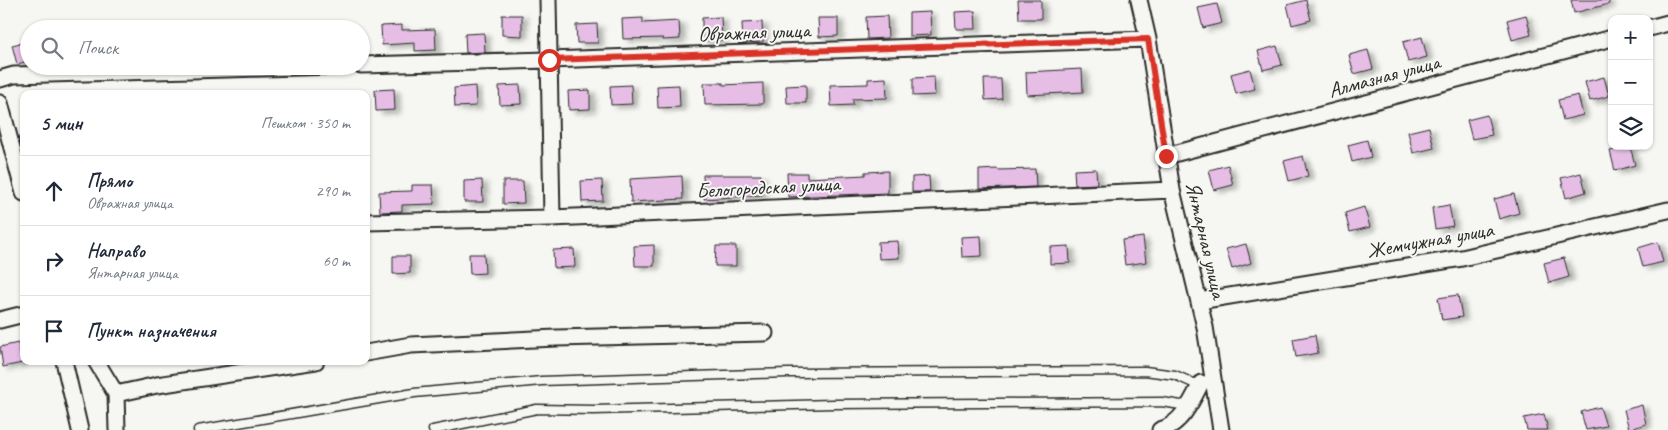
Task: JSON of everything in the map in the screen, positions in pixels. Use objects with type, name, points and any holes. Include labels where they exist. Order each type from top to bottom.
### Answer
[{"type":"street","points":[[548,0],[552,218]]},
{"type":"street","name":"Янтарная улица","points":[[1139,0],[1148,39],[1172,190],[1205,327],[1207,382],[1221,430]]},
{"type":"street","points":[[1653,27],[1668,23]]},
{"type":"street","name":"Овражная улица","points":[[370,66],[1148,39]]},
{"type":"street","name":"Алмазная улица","points":[[1166,156],[1608,39]]},
{"type":"street","points":[[0,79],[20,75]]},
{"type":"street","points":[[0,103],[20,178]]},
{"type":"street","name":"Белогородская улица","points":[[370,222],[552,218],[1172,190]]},
{"type":"street","name":"Жемчужная улица","points":[[1199,301],[1462,258],[1668,210]]},
{"type":"street","points":[[0,320],[20,315]]},
{"type":"street","points":[[370,352],[421,344],[765,332]]},
{"type":"street","points":[[65,365],[80,430]]},
{"type":"street","points":[[98,365],[116,394],[117,430]]},
{"type":"street","points":[[116,394],[157,385],[290,365]]},
{"type":"street","points":[[1160,430],[1165,429],[1178,419],[1207,382]]},
{"type":"lane","points":[[198,430],[414,393],[541,381],[788,373],[1145,371],[1175,375],[1193,383],[1207,382]]},
{"type":"lane","points":[[432,430],[537,410],[853,404],[1162,402],[1181,405],[1190,403]]},
{"type":"building","points":[[1018,0],[1041,0],[1041,19],[1019,19]]},
{"type":"building","points":[[1306,0],[1311,20],[1292,25],[1287,5]]},
{"type":"building","points":[[1571,0],[1609,0],[1609,4],[1574,13]]},
{"type":"building","points":[[1217,4],[1222,23],[1203,28],[1198,8]]},
{"type":"building","points":[[975,11],[976,29],[956,29],[955,12]]},
{"type":"building","points":[[930,12],[931,35],[909,36],[909,13]]},
{"type":"building","points":[[502,15],[522,15],[522,36],[502,35]]},
{"type":"building","points":[[1526,15],[1531,35],[1512,40],[1507,20]]},
{"type":"building","points":[[887,16],[888,38],[867,39],[866,17]]},
{"type":"building","points":[[721,17],[722,40],[702,41],[702,18]]},
{"type":"building","points":[[643,18],[643,23],[679,21],[680,39],[623,39],[622,19]]},
{"type":"building","points":[[818,18],[838,18],[838,36],[819,37]]},
{"type":"building","points":[[762,22],[763,42],[743,43],[742,23]]},
{"type":"building","points":[[597,24],[598,43],[577,43],[576,25]]},
{"type":"building","points":[[402,25],[402,30],[435,29],[436,50],[415,51],[415,43],[382,45],[381,26]]},
{"type":"building","points":[[484,33],[485,52],[466,53],[465,34]]},
{"type":"building","points":[[1422,37],[1427,57],[1408,62],[1403,42]]},
{"type":"building","points":[[20,43],[20,63],[17,64],[12,45]]},
{"type":"building","points":[[1277,46],[1282,65],[1263,70],[1258,51]]},
{"type":"building","points":[[1368,50],[1373,69],[1354,74],[1349,55]]},
{"type":"building","points":[[1082,69],[1083,92],[1027,95],[1026,72]]},
{"type":"building","points":[[1250,69],[1255,89],[1236,94],[1231,74]]},
{"type":"building","points":[[934,77],[935,95],[913,96],[913,78]]},
{"type":"building","points":[[1604,77],[1608,96],[1590,101],[1585,82]]},
{"type":"building","points":[[886,78],[887,98],[853,99],[853,105],[831,106],[830,85],[868,84],[868,79]]},
{"type":"building","points":[[984,79],[1001,79],[1002,99],[985,100]]},
{"type":"building","points":[[704,83],[723,83],[723,85],[763,83],[763,104],[705,105]]},
{"type":"building","points":[[520,85],[521,104],[500,105],[499,86]]},
{"type":"building","points":[[631,85],[632,104],[611,105],[610,86]]},
{"type":"building","points":[[679,85],[680,107],[658,108],[657,86]]},
{"type":"building","points":[[806,85],[806,103],[787,103],[786,86]]},
{"type":"building","points":[[475,86],[476,106],[455,107],[454,88]]},
{"type":"building","points":[[394,89],[395,110],[376,111],[375,90]]},
{"type":"building","points":[[590,90],[590,109],[569,110],[568,91]]},
{"type":"building","points":[[1578,95],[1583,115],[1563,120],[1558,100]]},
{"type":"building","points":[[1487,115],[1492,135],[1472,139],[1467,120]]},
{"type":"building","points":[[1429,127],[1434,148],[1413,153],[1408,132]]},
{"type":"building","points":[[1367,140],[1371,157],[1352,162],[1348,145]]},
{"type":"building","points":[[1631,150],[1635,165],[1615,171],[1610,151]]},
{"type":"building","points":[[1303,156],[1308,176],[1289,181],[1284,161]]},
{"type":"building","points":[[1228,165],[1233,185],[1214,190],[1209,170]]},
{"type":"building","points":[[1035,169],[1036,187],[979,189],[979,170]]},
{"type":"building","points":[[1096,169],[1097,184],[1075,185],[1074,170]]},
{"type":"building","points":[[888,171],[888,193],[788,197],[787,173],[807,173],[807,178],[865,175],[865,172]]},
{"type":"building","points":[[1581,173],[1586,192],[1566,198],[1561,178]]},
{"type":"building","points":[[703,175],[761,175],[762,195],[704,199]]},
{"type":"building","points":[[682,176],[683,199],[631,202],[630,179]]},
{"type":"building","points":[[929,176],[930,192],[912,192],[912,177]]},
{"type":"building","points":[[482,180],[483,202],[464,202],[464,181]]},
{"type":"building","points":[[602,180],[603,201],[582,202],[581,181]]},
{"type":"building","points":[[503,181],[523,181],[524,203],[503,204]]},
{"type":"building","points":[[412,185],[433,185],[434,204],[402,205],[402,211],[380,212],[379,192],[412,191]]},
{"type":"building","points":[[1514,194],[1519,213],[1499,219],[1494,199]]},
{"type":"building","points":[[1449,205],[1453,226],[1435,229],[1432,208]]},
{"type":"building","points":[[1364,207],[1370,227],[1350,232],[1345,213]]},
{"type":"building","points":[[981,236],[982,256],[962,257],[961,237]]},
{"type":"building","points":[[1143,237],[1146,262],[1125,265],[1122,240]]},
{"type":"building","points":[[898,241],[899,258],[879,259],[878,242]]},
{"type":"building","points":[[1658,242],[1663,262],[1643,267],[1638,248]]},
{"type":"building","points":[[1246,244],[1251,263],[1232,269],[1226,249]]},
{"type":"building","points":[[654,245],[654,266],[635,266],[634,246]]},
{"type":"building","points":[[716,246],[736,246],[736,266],[715,266]]},
{"type":"building","points":[[1069,246],[1070,263],[1050,264],[1050,247]]},
{"type":"building","points":[[574,249],[575,267],[554,268],[553,250]]},
{"type":"building","points":[[469,254],[484,254],[485,273],[470,274]]},
{"type":"building","points":[[393,256],[410,256],[410,273],[393,274]]},
{"type":"building","points":[[1564,258],[1569,277],[1549,283],[1544,263]]},
{"type":"building","points":[[1458,295],[1462,317],[1442,320],[1438,298]]},
{"type":"building","points":[[1315,335],[1318,353],[1296,357],[1293,339]]},
{"type":"building","points":[[18,343],[20,363],[3,367],[0,347]]},
{"type":"building","points":[[1642,405],[1646,424],[1629,429],[1624,410]]},
{"type":"building","points":[[1600,407],[1606,426],[1586,430],[1581,412]]},
{"type":"building","points":[[1544,414],[1548,430],[1527,430],[1524,418]]},
{"type":"route","points":[[549,60],[1148,39],[1166,156]]}]
